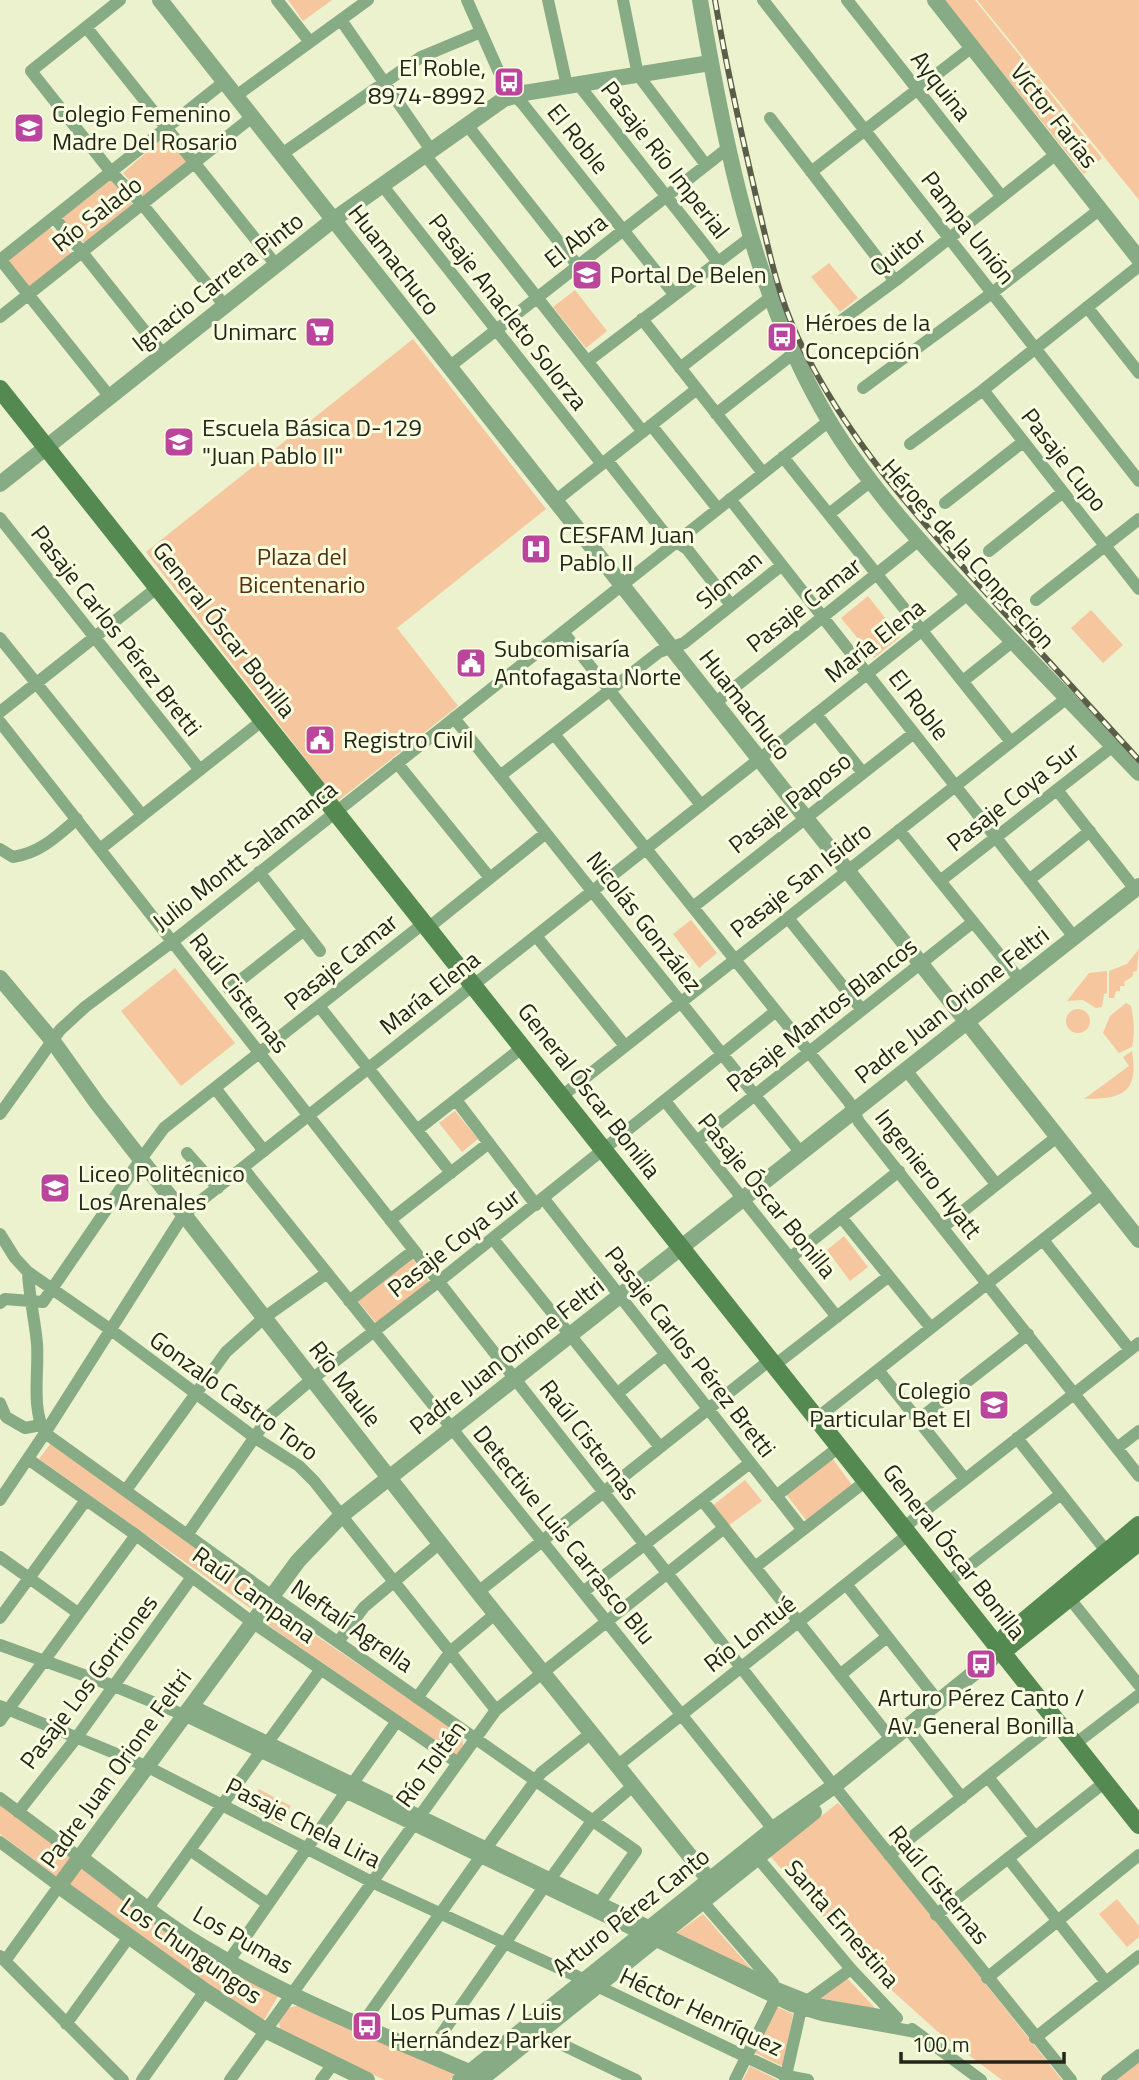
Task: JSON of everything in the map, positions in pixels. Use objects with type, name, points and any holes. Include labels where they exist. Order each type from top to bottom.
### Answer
[{"type":"main road","name":"General Óscar Bonilla","points":[[0,389],[1139,1825]]},
{"type":"main road","name":"Arturo Pérez Canto","points":[[1001,1651],[1006,1636],[1107,1552],[1136,1539]]},
{"type":"main road","name":"Arturo Pérez Canto","points":[[1001,1651],[1013,1646],[1136,1539]]},
{"type":"street","points":[[120,0],[31,71],[111,172],[142,204],[225,306]]},
{"type":"street","points":[[277,0],[310,42]]},
{"type":"street","name":"El Roble","points":[[467,0],[512,95],[522,103],[674,294]]},
{"type":"street","name":"Pasaje Río Imperial","points":[[548,0],[573,85],[718,262]]},
{"type":"street","points":[[623,0],[638,75],[706,165]]},
{"type":"street","points":[[700,0],[710,63]]},
{"type":"street","name":"Pampa Unión","points":[[763,0],[1139,481]]},
{"type":"street","name":"Ayquina","points":[[847,0],[1002,197]]},
{"type":"street","name":"Víctor Farías","points":[[934,0],[1139,259]]},
{"type":"street","points":[[236,96],[366,1]]},
{"type":"street","name":"Huamachuco","points":[[165,2],[333,220],[1139,1240]]},
{"type":"street","points":[[341,20],[428,152],[538,297],[588,361],[718,509]]},
{"type":"street","points":[[86,27],[276,265]]},
{"type":"street","points":[[282,155],[432,51],[481,32]]},
{"type":"street","points":[[811,172],[972,47]]},
{"type":"street","name":"Ignacio Carrera Pinto","points":[[0,484],[333,220],[512,95],[710,63]]},
{"type":"street","name":"Héroes de la Conpcecion","points":[[710,63],[751,237],[771,297],[794,353],[829,421],[871,481],[919,540],[1139,773]]},
{"type":"street","points":[[110,397],[0,259],[225,82]]},
{"type":"street","name":"Río Salado","points":[[0,317],[252,117]]},
{"type":"street","points":[[770,118],[895,281]]},
{"type":"street","points":[[467,125],[578,265]]},
{"type":"street","name":"El Abra","points":[[449,367],[728,148]]},
{"type":"street","name":"Quitor","points":[[831,328],[1055,155]]},
{"type":"street","name":"Pasaje Anacleto Solorza","points":[[382,185],[604,462],[666,535],[687,549],[731,606]]},
{"type":"street","points":[[863,388],[1099,210]]},
{"type":"street","points":[[54,216],[163,354]]},
{"type":"street","points":[[588,361],[751,237]]},
{"type":"street","points":[[910,444],[983,390],[1139,266]]},
{"type":"street","points":[[680,368],[771,297]]},
{"type":"street","points":[[1087,307],[1139,373]]},
{"type":"street","points":[[642,319],[763,473]]},
{"type":"street","points":[[716,414],[794,353]]},
{"type":"street","points":[[555,501],[697,389]]},
{"type":"street","name":"Pasaje Cupo","points":[[983,390],[1139,589]]},
{"type":"street","name":"Julio Montt Salamanca","points":[[0,1114],[52,1040],[85,1007],[172,942],[829,421]]},
{"type":"street","points":[[945,503],[1023,442]]},
{"type":"street","points":[[783,457],[1011,742]]},
{"type":"street","points":[[829,514],[871,481]]},
{"type":"street","points":[[989,551],[1063,492]]},
{"type":"street","name":"El Roble","points":[[730,499],[1074,937]]},
{"type":"street","name":"Pasaje Carlos Pérez Bretti","points":[[0,518],[200,770]]},
{"type":"street","points":[[1035,600],[1139,519]]},
{"type":"street","name":"Pasaje Camar","points":[[715,703],[919,540]]},
{"type":"street","name":"Sloman","points":[[500,776],[659,652],[684,643],[782,565]]},
{"type":"street","points":[[0,712],[158,587]]},
{"type":"street","name":"María Elena","points":[[0,1500],[28,1459],[43,1429],[111,1330],[184,1214],[968,594]]},
{"type":"street","points":[[563,632],[701,805]]},
{"type":"street","points":[[0,638],[142,815]]},
{"type":"street","points":[[962,681],[1013,641]]},
{"type":"street","name":"Pasaje San Isidro","points":[[562,1096],[1067,698]]},
{"type":"street","points":[[816,714],[863,773]]},
{"type":"street","name":"Nicolás González","points":[[454,718],[800,1153]]},
{"type":"street","points":[[100,849],[263,720]]},
{"type":"street","name":"Raúl Cisternas","points":[[0,722],[889,1856],[1071,2080]]},
{"type":"street","name":"Pasaje Paposo","points":[[693,907],[914,733]]},
{"type":"street","name":"Ingeniero Hyatt","points":[[554,734],[849,1102],[899,1171],[1139,1476]]},
{"type":"street","name":"Pasaje Coya Sur","points":[[940,881],[1113,746]]},
{"type":"street","points":[[397,762],[490,878]]},
{"type":"street","points":[[1057,790],[1137,888]]},
{"type":"street","points":[[0,849],[13,857],[26,855],[46,846],[77,819]]},
{"type":"street","points":[[899,830],[1020,980]]},
{"type":"street","points":[[1029,880],[1090,831]]},
{"type":"street","name":"Pasaje Camar","points":[[29,1302],[43,1302],[164,1128],[546,833]]},
{"type":"street","points":[[259,872],[320,951]]},
{"type":"street","name":"Padre Juan Orione Feltri","points":[[2,1958],[59,1886],[298,1561],[342,1515],[1137,888]]},
{"type":"street","points":[[788,918],[862,1010]]},
{"type":"street","name":"Pasaje Mantos Blancos","points":[[697,1141],[973,922]]},
{"type":"street","points":[[229,989],[304,930]]},
{"type":"street","points":[[536,936],[625,1046]]},
{"type":"street","name":"Río Maule","points":[[0,978],[52,1040],[141,1159],[495,1614],[710,1881]]},
{"type":"street","points":[[319,1006],[450,1173]]},
{"type":"street","name":"Pasaje Coya Sur","points":[[187,1535],[270,1415],[312,1378],[439,1282],[776,1011]]},
{"type":"street","points":[[417,1130],[523,1048]]},
{"type":"street","points":[[906,1070],[996,1184]]},
{"type":"street","points":[[215,1088],[264,1151]]},
{"type":"street","name":"Pasaje Carlos Pérez Bretti","points":[[456,1100],[489,1143],[620,1296],[803,1530]]},
{"type":"street","name":"Pasaje Óscar Bonilla","points":[[665,1101],[836,1317]]},
{"type":"street","points":[[943,1227],[1058,1136]]},
{"type":"street","points":[[390,1220],[489,1143]]},
{"type":"street","points":[[187,1153],[218,1188]]},
{"type":"street","name":"Detective Luis Carrasco Blu","points":[[243,1168],[773,1829]]},
{"type":"street","points":[[790,1258],[899,1171]]},
{"type":"street","points":[[817,1418],[1102,1193]]},
{"type":"street","points":[[841,1217],[931,1328]]},
{"type":"street","name":"Gonzalo Castro Toro","points":[[0,1234],[15,1258],[28,1272],[254,1437],[299,1466],[342,1515],[496,1710]]},
{"type":"street","points":[[493,1239],[660,1447]]},
{"type":"street","points":[[1043,1240],[1135,1346]]},
{"type":"street","points":[[349,1301],[413,1251]]},
{"type":"street","points":[[0,1403],[6,1417],[25,1428],[43,1429],[37,1343],[29,1302],[28,1272]]},
{"type":"street","points":[[126,1490],[226,1352],[265,1317],[327,1273]]},
{"type":"street","points":[[478,1592],[708,1409],[889,1276]]},
{"type":"street","points":[[2,1298],[29,1302]]},
{"type":"street","points":[[918,1420],[1028,1334]]},
{"type":"street","name":"Río Lontué","points":[[617,1766],[846,1584],[965,1479],[1135,1346]]},
{"type":"street","points":[[618,1393],[665,1355]]},
{"type":"street","points":[[878,1370],[965,1479]]},
{"type":"street","name":"Neftalí Agrella","points":[[43,1429],[272,1596],[636,1851],[600,1902]]},
{"type":"street","points":[[1117,1448],[1139,1431]]},
{"type":"street","points":[[1017,1438],[1107,1552]]},
{"type":"street","points":[[776,1496],[839,1447]]},
{"type":"street","name":"Raúl Campana","points":[[28,1459],[252,1622],[458,1763]]},
{"type":"street","points":[[583,1592],[750,1463]]},
{"type":"street","points":[[755,1567],[866,1481]]},
{"type":"street","points":[[947,1583],[1061,1494]]},
{"type":"street","points":[[0,1618],[86,1500]]},
{"type":"street","points":[[702,1500],[891,1739]]},
{"type":"street","name":"Río Toltén","points":[[230,2080],[496,1710],[724,1528]]},
{"type":"street","points":[[0,1721],[5,1708],[45,1661],[136,1535]]},
{"type":"street","points":[[338,1642],[364,1607],[440,1543]]},
{"type":"street","points":[[0,1558],[78,1613]]},
{"type":"street","name":"Pasaje Los Gorriones","points":[[18,1812],[77,1737],[192,1577]]},
{"type":"street","points":[[846,1584],[938,1701]]},
{"type":"street","points":[[1070,1598],[1137,1678]]},
{"type":"street","points":[[417,1698],[451,1651],[495,1614]]},
{"type":"street","points":[[840,1675],[887,1637]]},
{"type":"street","points":[[0,1644],[188,1710],[804,2005],[916,2032]]},
{"type":"street","name":"Arturo Pérez Canto","points":[[476,2078],[653,1933],[773,1829],[834,1786],[1001,1651]]},
{"type":"street","points":[[148,1908],[321,1669]]},
{"type":"street","points":[[1075,1744],[1139,1695]]},
{"type":"street","name":"Pasaje Chela Lira","points":[[5,1708],[146,1766],[372,1882],[591,1983]]},
{"type":"street","points":[[228,1962],[397,1721]]},
{"type":"street","points":[[889,1856],[1058,1722]]},
{"type":"street","points":[[906,1726],[962,1798]]},
{"type":"street","points":[[360,2027],[535,1780],[590,1734]]},
{"type":"street","points":[[988,1777],[1035,1837]]},
{"type":"street","points":[[936,1915],[1105,1782]]},
{"type":"street","points":[[426,2055],[592,1821],[634,1786]]},
{"type":"street","name":"Arturo Pérez Canto","points":[[653,1933],[702,1902],[822,1805],[834,1786]]},
{"type":"street","name":"Los Pumas","points":[[0,1798],[188,1938],[228,1962],[360,2027],[476,2078]]},
{"type":"street","name":"Los Chungungos","points":[[0,1842],[205,1992],[265,2030],[366,2080]]},
{"type":"street","points":[[190,1850],[268,1904]]},
{"type":"street","points":[[987,1978],[1139,1855]]},
{"type":"street","name":"Santa Ernestina","points":[[757,1857],[896,2018]]},
{"type":"street","points":[[1009,1858],[1106,1982]]},
{"type":"street","points":[[548,1882],[600,1902],[653,1933]]},
{"type":"street","points":[[702,1902],[776,1993]]},
{"type":"street","points":[[66,2024],[129,1937]]},
{"type":"street","points":[[2,1958],[123,2080]]},
{"type":"street","points":[[1035,2038],[1106,1982],[1138,1961]]},
{"type":"street","points":[[789,2079],[804,2005],[851,1969]]},
{"type":"street","name":"Arturo Pérez Canto","points":[[476,2078],[538,2033],[591,1983]]},
{"type":"street","name":"Héctor Henríquez","points":[[591,1983],[747,2056],[789,2079],[808,2080]]},
{"type":"street","points":[[142,2080],[205,1992]]},
{"type":"street","points":[[735,2080],[776,1993]]},
{"type":"street","points":[[804,2005],[896,2018],[981,2080]]},
{"type":"street","points":[[538,2033],[636,2080]]},
{"type":"street","points":[[1107,2080],[1139,2055]]},
{"type":"street","points":[[321,2080],[333,2064]]},
{"type":"green space","points":[[288,0],[332,0],[303,21]]},
{"type":"green space","points":[[944,0],[975,0],[1102,158],[1084,174]]},
{"type":"green space","points":[[977,0],[1139,0],[1139,200]]},
{"type":"green space","points":[[166,135],[187,162],[145,198],[123,173]]},
{"type":"green space","points":[[112,178],[133,205],[86,245],[62,218]]},
{"type":"green space","points":[[50,227],[72,255],[30,290],[7,261]]},
{"type":"green space","points":[[829,263],[858,298],[840,312],[811,277]]},
{"type":"green space","points":[[575,290],[607,331],[586,348],[553,307]]},
{"type":"green space","name":"Plaza del Bicentenario","points":[[413,339],[546,509],[397,628],[458,706],[338,801],[146,552]]},
{"type":"green space","points":[[868,596],[900,637],[874,658],[841,618]]},
{"type":"green space","points":[[1091,610],[1123,645],[1103,663],[1071,628]]},
{"type":"green space","points":[[691,920],[717,953],[699,968],[673,934]]},
{"type":"green space","points":[[1139,949],[1137,971],[1124,982],[1125,986],[1120,986],[1120,991],[1116,991],[1114,998],[1109,998],[1109,971],[1127,964]]},
{"type":"green space","points":[[175,968],[235,1043],[181,1086],[121,1011]]},
{"type":"green space","points":[[1107,971],[1107,993],[1104,994],[1102,1007],[1096,1008],[1083,1000],[1067,1001],[1089,973]]},
{"type":"green space","points":[[1126,1003],[1131,1006],[1132,1011],[1133,1042],[1132,1047],[1119,1053],[1103,1033],[1110,1016]]},
{"type":"green space","points":[[1078,1009],[1086,1013],[1090,1021],[1086,1029],[1078,1033],[1070,1029],[1066,1021],[1070,1013]]},
{"type":"green space","points":[[1132,1051],[1133,1077],[1125,1091],[1109,1098],[1084,1099],[1129,1066],[1123,1057]]},
{"type":"green space","points":[[455,1111],[478,1139],[462,1152],[439,1123]]},
{"type":"green space","points":[[844,1236],[868,1267],[850,1281],[827,1250]]},
{"type":"green space","points":[[412,1258],[430,1283],[377,1324],[358,1301]]},
{"type":"green space","points":[[51,1443],[259,1594],[250,1608],[39,1459]]},
{"type":"green space","points":[[832,1458],[852,1485],[806,1520],[786,1494]]},
{"type":"green space","points":[[745,1480],[762,1501],[728,1526],[712,1506]]},
{"type":"green space","points":[[277,1609],[462,1735],[463,1746],[456,1755],[268,1625],[268,1618]]},
{"type":"green space","points":[[259,1789],[291,1806],[280,1825],[249,1808]]},
{"type":"green space","points":[[0,1803],[278,1996],[264,2020],[110,1917],[0,1834]]},
{"type":"green space","points":[[838,1803],[855,1820],[1062,2080],[1002,2080],[938,2032],[876,1976],[770,1856]]},
{"type":"green space","points":[[1117,1899],[1139,1926],[1139,1937],[1127,1947],[1099,1914]]},
{"type":"green space","points":[[703,1914],[754,1972],[674,1935]]},
{"type":"green space","points":[[845,1976],[876,2009],[820,1998]]},
{"type":"green space","points":[[304,2004],[453,2073],[454,2076],[450,2080],[385,2080],[282,2035],[278,2020],[288,2008]]},
{"type":"green space","points":[[777,2007],[793,2014],[784,2067],[755,2053]]},
{"type":"green space","points":[[1139,2062],[1139,2080],[1117,2080]]},
{"type":"green space","points":[[750,2066],[778,2080],[743,2080]]},
{"type":"railway","points":[[715,0],[739,120],[773,266],[790,320],[816,374],[860,442],[909,505],[1139,760]]},
{"type":"place","name":"El Roble, 8974-8992","points":[[509,82]]},
{"type":"place","name":"Colegio Femenino Madre Del Rosario","points":[[29,128]]},
{"type":"place","name":"Portal De Belen","points":[[587,275]]},
{"type":"place","name":"Unimarc","points":[[320,332]]},
{"type":"place","name":"Héroes de la Concepción","points":[[782,337]]},
{"type":"place","name":"Escuela Básica D-129 \"Juan Pablo II\"","points":[[179,442]]},
{"type":"place","name":"CESFAM Juan Pablo II","points":[[536,549]]},
{"type":"place","name":"Subcomisaría Antofagasta Norte","points":[[471,663]]},
{"type":"place","name":"Registro Civil","points":[[320,740]]},
{"type":"place","name":"Liceo Politécnico Los Arenales","points":[[55,1188]]},
{"type":"place","name":"Colegio Particular Bet El","points":[[994,1405]]},
{"type":"place","name":"Arturo Pérez Canto / Av. General Bonilla","points":[[981,1664]]},
{"type":"place","name":"Los Pumas / Luis Hernández Parker","points":[[367,2026]]}]
